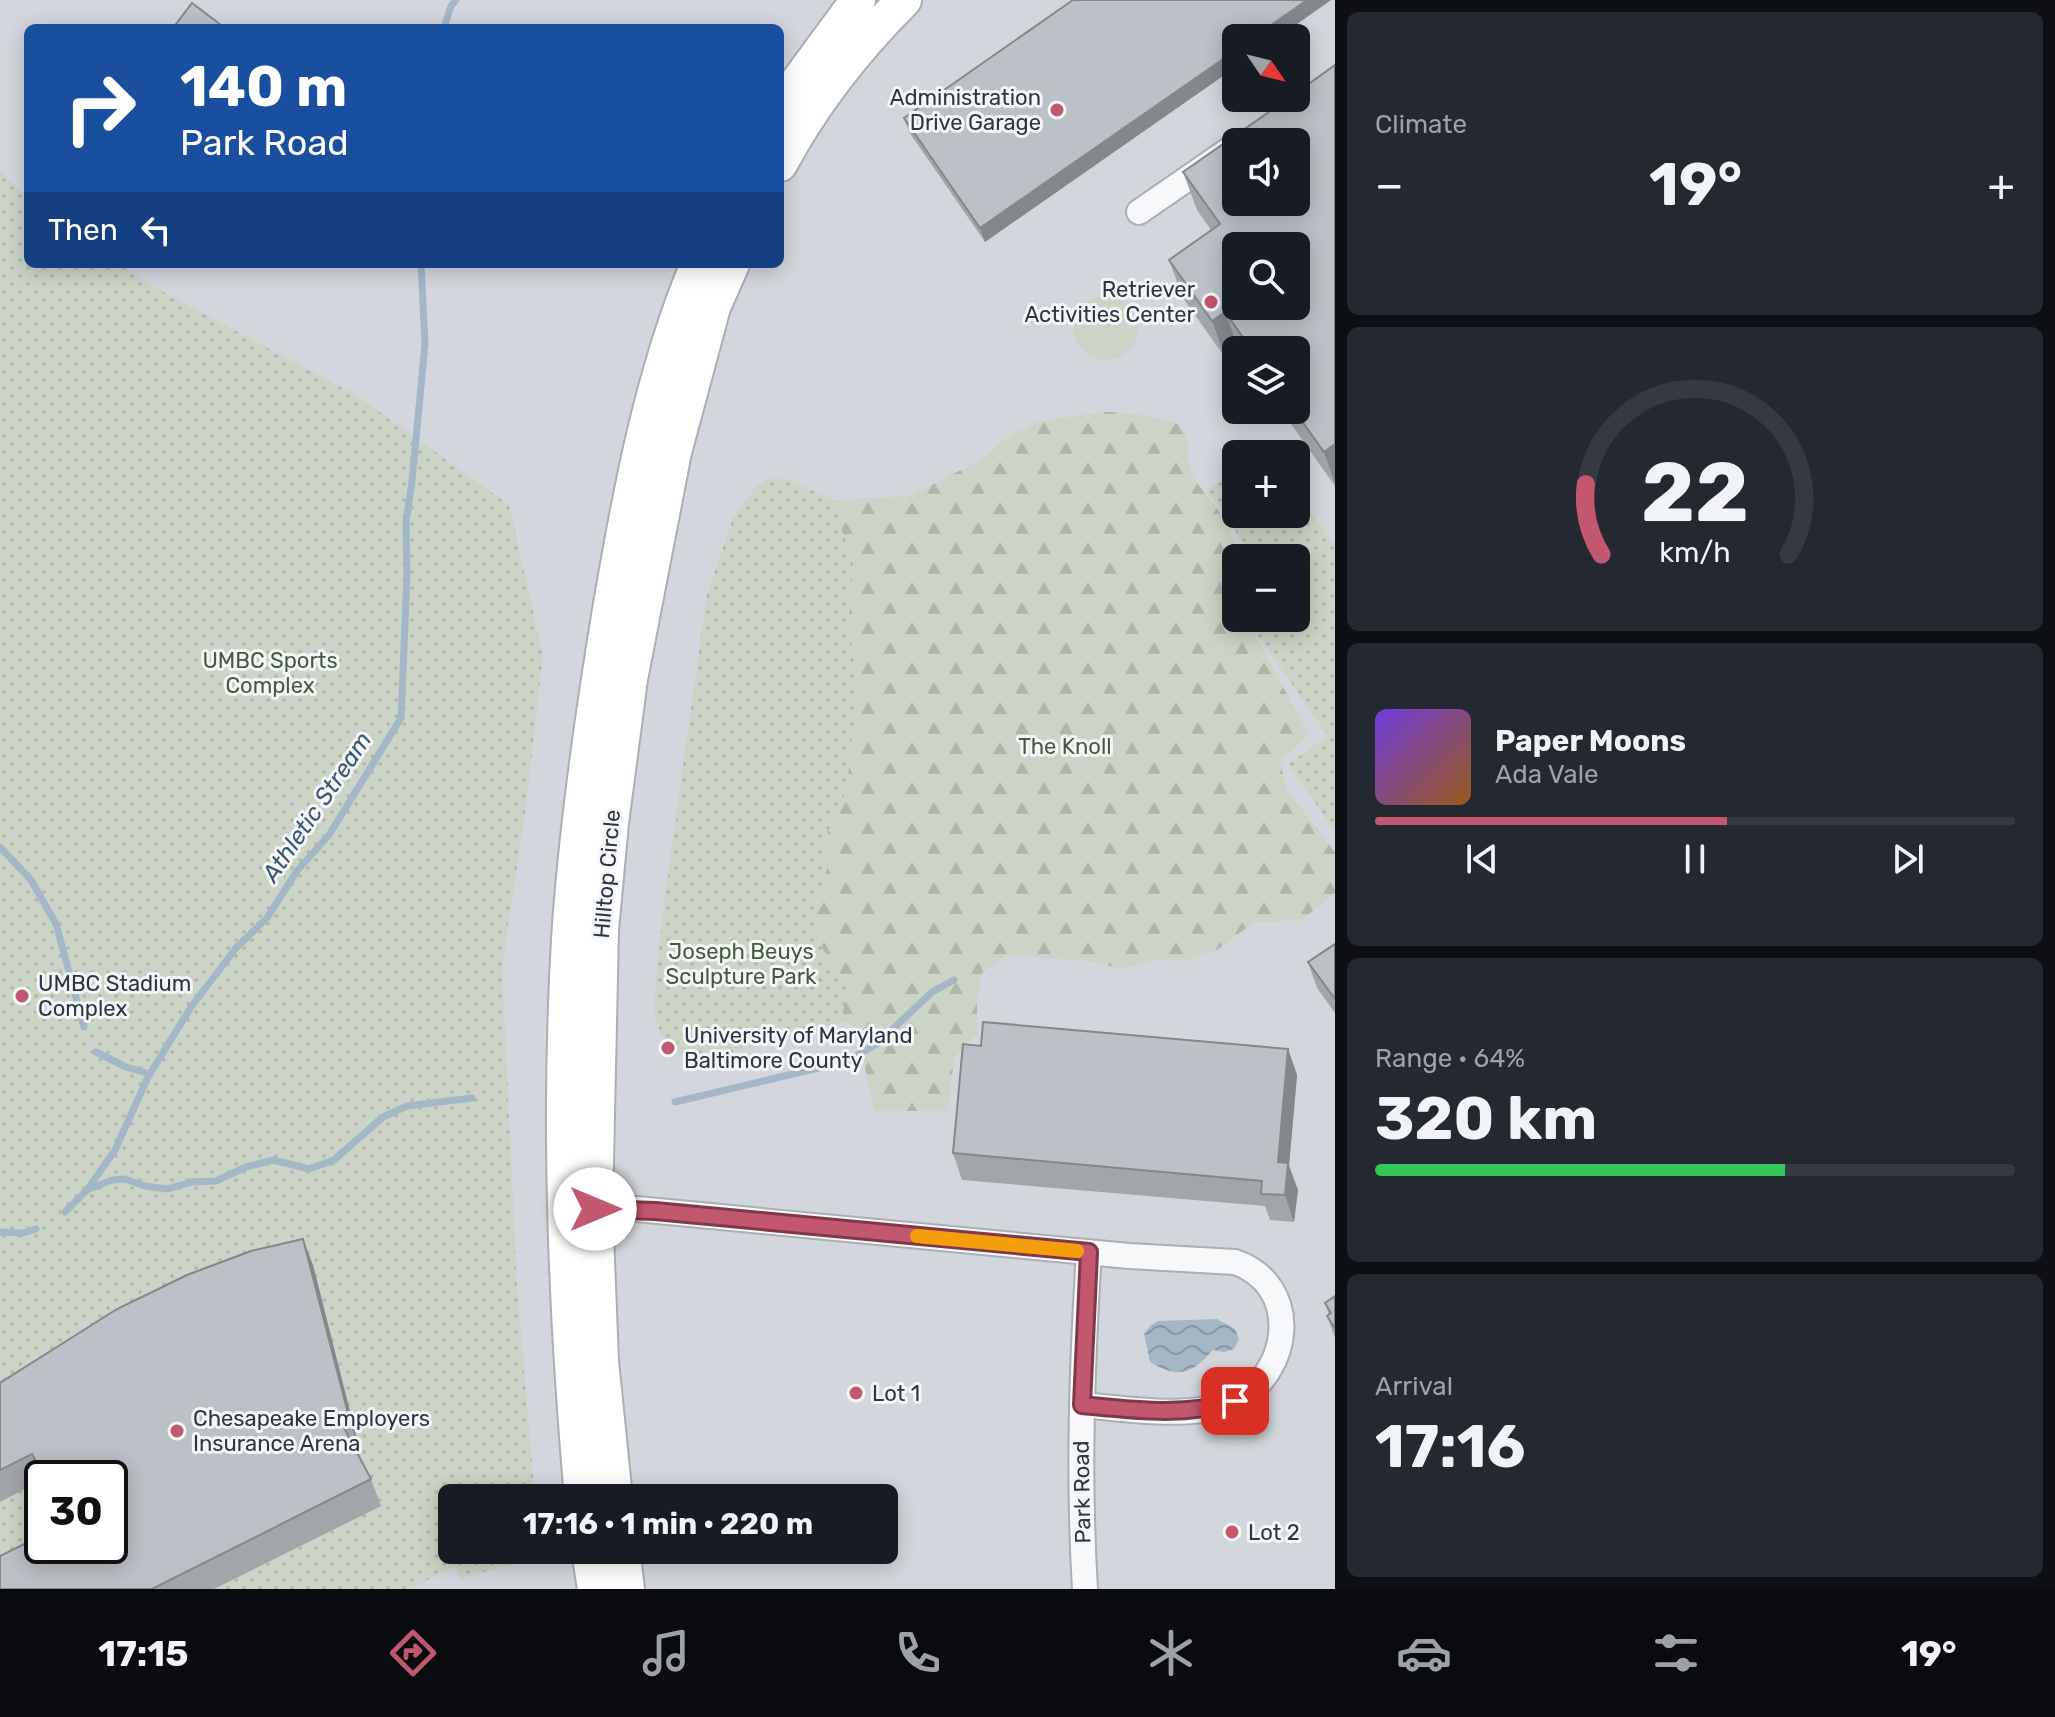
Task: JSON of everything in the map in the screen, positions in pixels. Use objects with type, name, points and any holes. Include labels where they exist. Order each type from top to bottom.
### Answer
[{"type":"street","points":[[784,101],[858,0]]},
{"type":"street","points":[[784,157],[844,68],[904,0]]},
{"type":"street","points":[[1139,212],[1222,155]]},
{"type":"street","name":"Hilltop Circle","points":[[614,1484],[601,1361],[579,1209],[569,941],[589,745],[620,552],[665,357],[697,268]]},
{"type":"street","name":"Hilltop Circle","points":[[581,1484],[571,1365],[579,1209],[611,823],[630,679],[677,438],[713,307],[730,268]]},
{"type":"street","points":[[579,1209],[646,1210],[1089,1252],[1235,1262],[1252,1268],[1279,1301],[1282,1321],[1273,1363],[1257,1385],[1235,1401],[1210,1409],[1159,1411],[1082,1405]]},
{"type":"street","name":"Park Road","points":[[1085,1589],[1081,1523],[1082,1405],[1089,1252]]},
{"type":"street","points":[[591,1564],[595,1589]]},
{"type":"street","points":[[624,1564],[627,1589]]},
{"type":"shaded area","name":"University of Maryland Baltimore County","points":[[0,0],[1335,0],[1335,1589],[0,1589]]},
{"type":"green space","name":"UMBC Sports Complex","points":[[0,170],[24,196],[24,268],[126,268],[156,288],[359,397],[509,505],[543,656],[525,813],[502,967],[517,1286],[534,1484],[438,1484],[438,1564],[510,1564],[461,1579],[455,1566],[410,1589],[0,1589]]},
{"type":"green space","points":[[1106,296],[1124,302],[1132,310],[1138,328],[1132,346],[1124,354],[1106,360],[1088,354],[1080,346],[1074,328],[1080,310],[1088,302]]},
{"type":"green space","name":"The Knoll","points":[[1106,412],[1165,420],[1183,429],[1191,472],[1220,513],[1222,528],[1227,528],[1235,544],[1222,544],[1222,632],[1254,632],[1309,735],[1280,761],[1287,790],[1335,852],[1335,893],[1303,919],[1253,923],[1217,950],[1185,961],[1155,959],[1121,969],[1091,961],[1006,955],[982,973],[977,1001],[977,1034],[954,1058],[948,1111],[874,1111],[857,1029],[848,1022],[841,1022],[847,991],[821,946],[813,913],[827,868],[825,838],[846,791],[857,697],[849,614],[853,562],[839,523],[835,500],[909,496],[981,460],[1006,438],[1040,421]]},
{"type":"green space","name":"Joseph Beuys Sculpture Park","points":[[767,479],[786,479],[835,500],[839,523],[853,562],[849,614],[857,697],[846,791],[825,838],[827,868],[813,913],[821,946],[847,991],[841,1022],[695,1063],[666,1040],[656,1016],[654,1005],[663,911],[707,594],[733,518],[754,489]]},
{"type":"green space","points":[[1222,480],[1222,512],[1207,490]]},
{"type":"green space","points":[[1310,510],[1335,546],[1335,831],[1288,764],[1328,736],[1255,632],[1310,632],[1310,544],[1244,544],[1233,528],[1310,528]]},
{"type":"water","points":[[1217,1319],[1235,1329],[1239,1339],[1234,1349],[1224,1352],[1213,1350],[1199,1364],[1185,1371],[1170,1371],[1150,1362],[1144,1334],[1150,1326],[1158,1321]]},
{"type":"building","name":"Administration Drive Garage","points":[[1073,0],[1307,0],[1273,24],[1222,24],[1222,60],[980,228],[904,118]]},
{"type":"building","points":[[192,3],[220,24],[176,24]]},
{"type":"building","points":[[1335,65],[1335,444],[1324,452],[1304,424],[1310,424],[1310,336],[1242,336],[1231,320],[1310,320],[1310,232],[1222,232],[1222,314],[1212,321],[1169,260],[1220,224],[1183,172],[1222,145],[1222,216],[1310,216],[1310,128],[1246,128],[1269,112],[1310,112],[1310,83]]},
{"type":"building","points":[[1335,944],[1335,999],[1308,962]]},
{"type":"building","points":[[983,1022],[1288,1049],[1278,1162],[1288,1163],[1285,1195],[1261,1194],[1262,1181],[953,1153],[963,1044],[981,1046]]},
{"type":"building","name":"Chesapeake Employers Insurance Arena","points":[[303,1239],[351,1425],[343,1426],[371,1479],[152,1589],[0,1589],[0,1556],[24,1544],[24,1564],[128,1564],[128,1460],[35,1460],[32,1454],[0,1470],[0,1383],[117,1309],[187,1275],[251,1251]]},
{"type":"building","points":[[1335,1296],[1335,1328],[1327,1316],[1331,1313],[1325,1303]]},
{"type":"waterway","name":"Athletic Stream","points":[[445,24],[456,0]]},
{"type":"waterway","name":"Athletic Stream","points":[[65,1212],[87,1190],[115,1150],[148,1077],[191,1007],[236,948],[267,918],[297,871],[329,835],[401,718],[406,522],[425,344],[421,268]]},
{"type":"waterway","points":[[0,847],[31,880],[56,924],[84,1027]]},
{"type":"waterway","points":[[675,1102],[848,1061],[878,1043],[932,992],[954,980]]},
{"type":"waterway","points":[[96,1052],[126,1067],[150,1074]]},
{"type":"waterway","points":[[89,1189],[112,1180],[125,1179],[167,1189],[192,1182],[216,1181],[246,1167],[273,1160],[309,1169],[334,1160],[383,1117],[407,1106],[472,1098]]},
{"type":"waterway","points":[[0,1232],[23,1233],[36,1229]]},
{"type":"slow traffic","points":[[917,1236],[1077,1251]]},
{"type":"place","name":"Administration Drive Garage","points":[[1057,110]]},
{"type":"place","name":"Retriever Activities Center","points":[[1211,302]]},
{"type":"place","name":"UMBC Stadium Complex","points":[[22,996]]},
{"type":"place","name":"University of Maryland Baltimore County","points":[[668,1048]]},
{"type":"place","name":"Lot 1","points":[[856,1393]]},
{"type":"place","name":"Chesapeake Employers Insurance Arena","points":[[177,1431]]},
{"type":"place","name":"Lot 2","points":[[1232,1532]]},
{"type":"route","points":[[595,1209],[637,1209],[1089,1252],[1082,1405],[1159,1411],[1210,1409],[1235,1401]]}]
